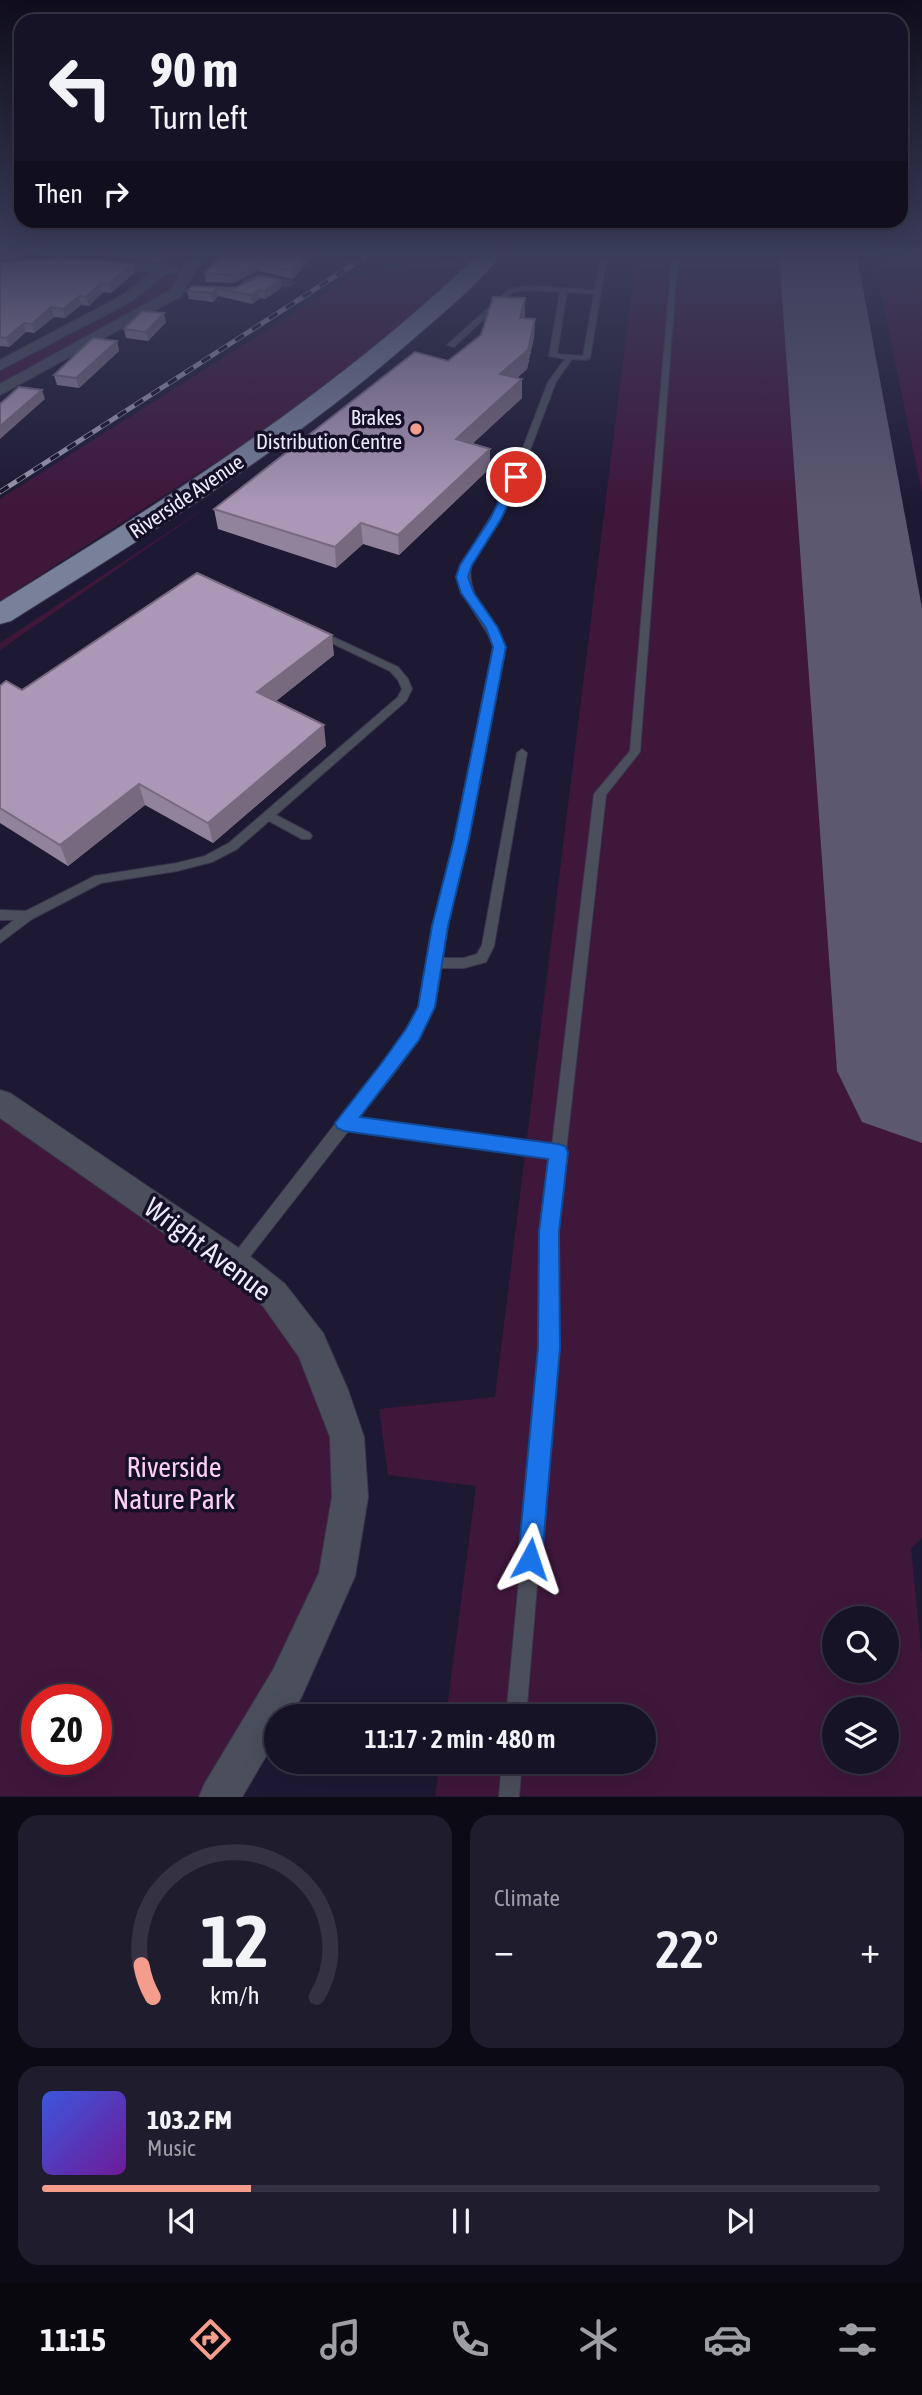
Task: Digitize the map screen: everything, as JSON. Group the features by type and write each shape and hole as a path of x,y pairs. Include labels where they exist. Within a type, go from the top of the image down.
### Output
{"main road":[{"name":"Riverside Avenue","path":"0,615 184,499 346,386 401,339"}],"street":[{"path":"0,366 51,339"},
{"path":"0,390 93,339"},
{"name":"Wright Avenue","path":"0,1102 235,1264 274,1295 311,1345 331,1390 347,1437 350,1497 337,1576 287,1684 219,1797"}],"lane":[{"path":"451,345 458,339"},
{"path":"557,339 554,356 586,358 589,339"},
{"path":"517,1704 549,1348 549,1232 600,794 635,752 668,339"},
{"path":"235,1264 413,1034 427,1007 440,926 461,839 500,647 492,628 467,593 462,577 471,556 510,492 552,382 570,357"},
{"path":"0,938 29,916 99,879 147,873 208,859 233,846 402,699 407,689 394,669 310,629"},
{"path":"436,963 464,963 481,958 488,946 522,753"},
{"path":"269,816 306,836"},
{"path":"0,915 29,916"},
{"path":"344,1123 558,1152"},
{"path":"509,1797 511,1774"}],"green space":[{"path":"52,339 85,339 0,386 0,369"},
{"path":"253,339 389,339 342,381 0,601 0,499"},
{"path":"626,339 829,339 837,408 820,417 818,429 820,443 842,458 869,662 843,676 849,729 871,732 879,741 922,1056 922,1538 911,1548 922,1658 922,1796 435,1796 438,1774 656,1774 656,1704 448,1704 476,1486 388,1475 379,1409 495,1397"},
{"path":"890,339 922,339 922,493"},
{"path":"217,500 0,650 0,643"},
{"name":"Riverside Nature Park","path":"0,1102 235,1264 331,1390 337,1576 268,1704 264,1704 264,1712 219,1796 0,1796"}],"building":[{"path":"92,339 117,341 76,378 54,375"},
{"name":"Brakes Distribution Centre","path":"476,339 531,339 528,350 500,374 522,379 456,439 490,449 398,535 361,523 335,547 214,509 415,352 448,361"},
{"path":"19,387 42,390 0,426 0,404"},
{"path":"197,573 332,635 257,692 324,725 208,823 139,784 60,845 0,808 0,686 6,681 22,690"}],"runway":[{"path":"829,339 922,1071"}],"railway":[{"path":"0,492 238,339"}],"place":[{"name":"Brakes Distribution Centre","path":"416,429"}],"route":[{"path":"516,477 496,519 481,539 462,577 467,593 492,628 500,647 461,839 440,926 427,1007 413,1034 388,1070 344,1123 558,1152 549,1232 549,1348 530,1559"}]}
